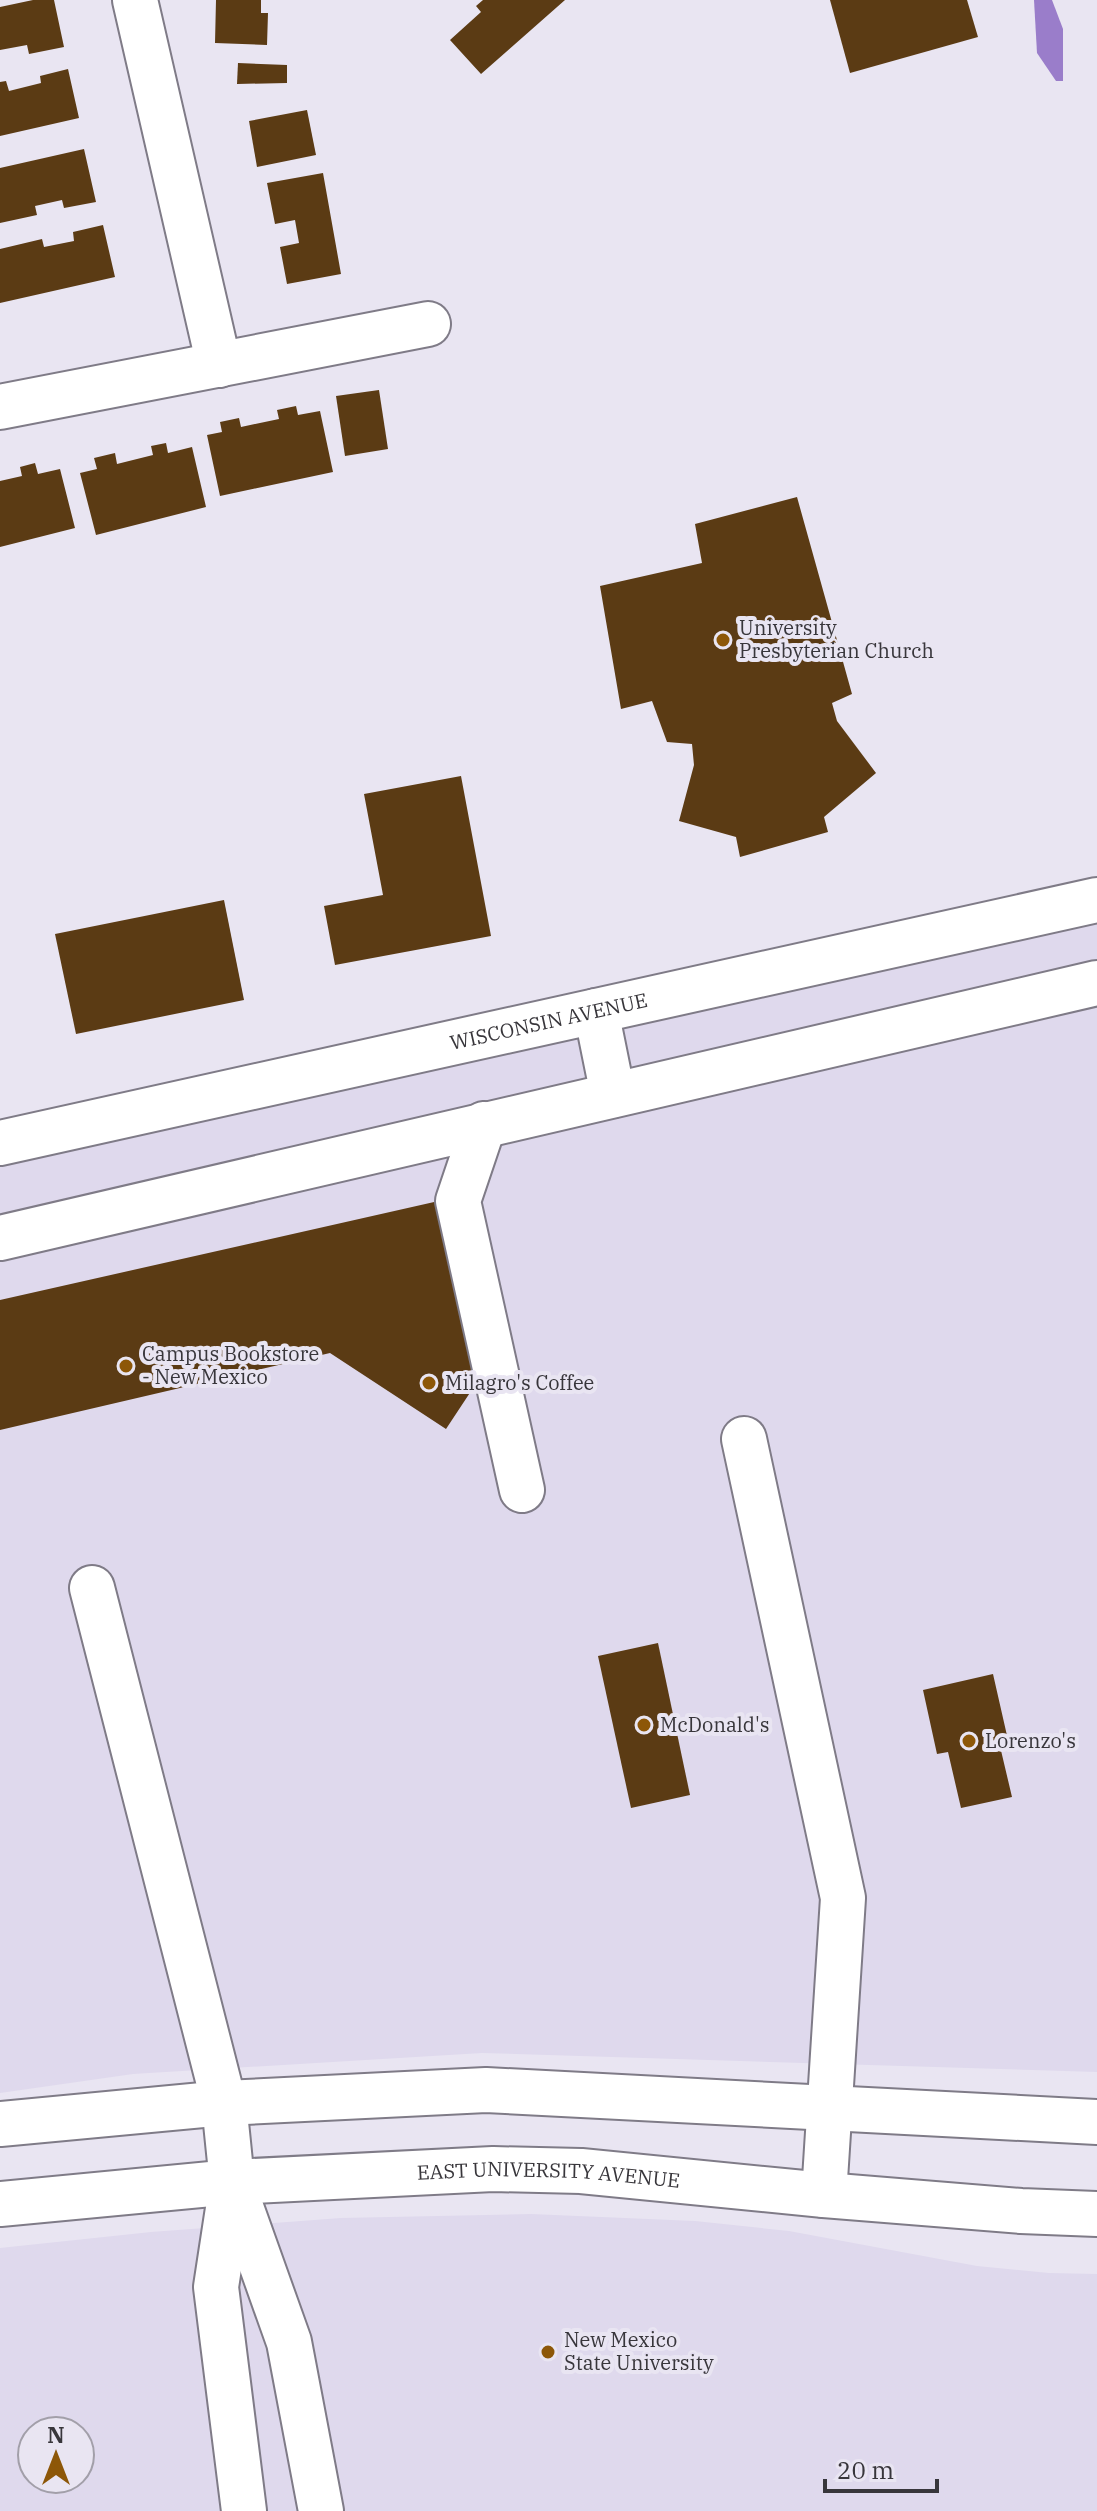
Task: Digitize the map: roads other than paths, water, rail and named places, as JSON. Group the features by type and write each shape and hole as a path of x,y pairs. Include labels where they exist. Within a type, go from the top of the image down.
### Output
{"main road":[{"path":"135,0 219,365"},
{"path":"0,407 428,324"},
{"name":"WISCONSIN AVENUE","path":"0,1143 1097,900"},
{"path":"0,1238 1097,983"},
{"path":"596,1011 613,1095"},
{"path":"484,1124 458,1201 522,1490"},
{"path":"744,1439 843,1898 824,2195"},
{"path":"92,1588 224,2103 232,2182 289,2342 321,2511"},
{"path":"0,2124 224,2103 486,2090 1097,2122"},
{"name":"EAST UNIVERSITY AVENUE","path":"0,2204 232,2182 493,2169 581,2171 824,2195 1097,2214"},
{"path":"232,2182 216,2287 244,2511"}],"place":[{"name":"University Presbyterian Church","path":"723,640"},
{"name":"Campus Bookstore - New Mexico","path":"126,1366"},
{"name":"Milagro's Coffee","path":"429,1383"},
{"name":"McDonald's","path":"644,1725"},
{"name":"Lorenzo's","path":"969,1741"},
{"name":"New Mexico State University","path":"548,2352"}]}
